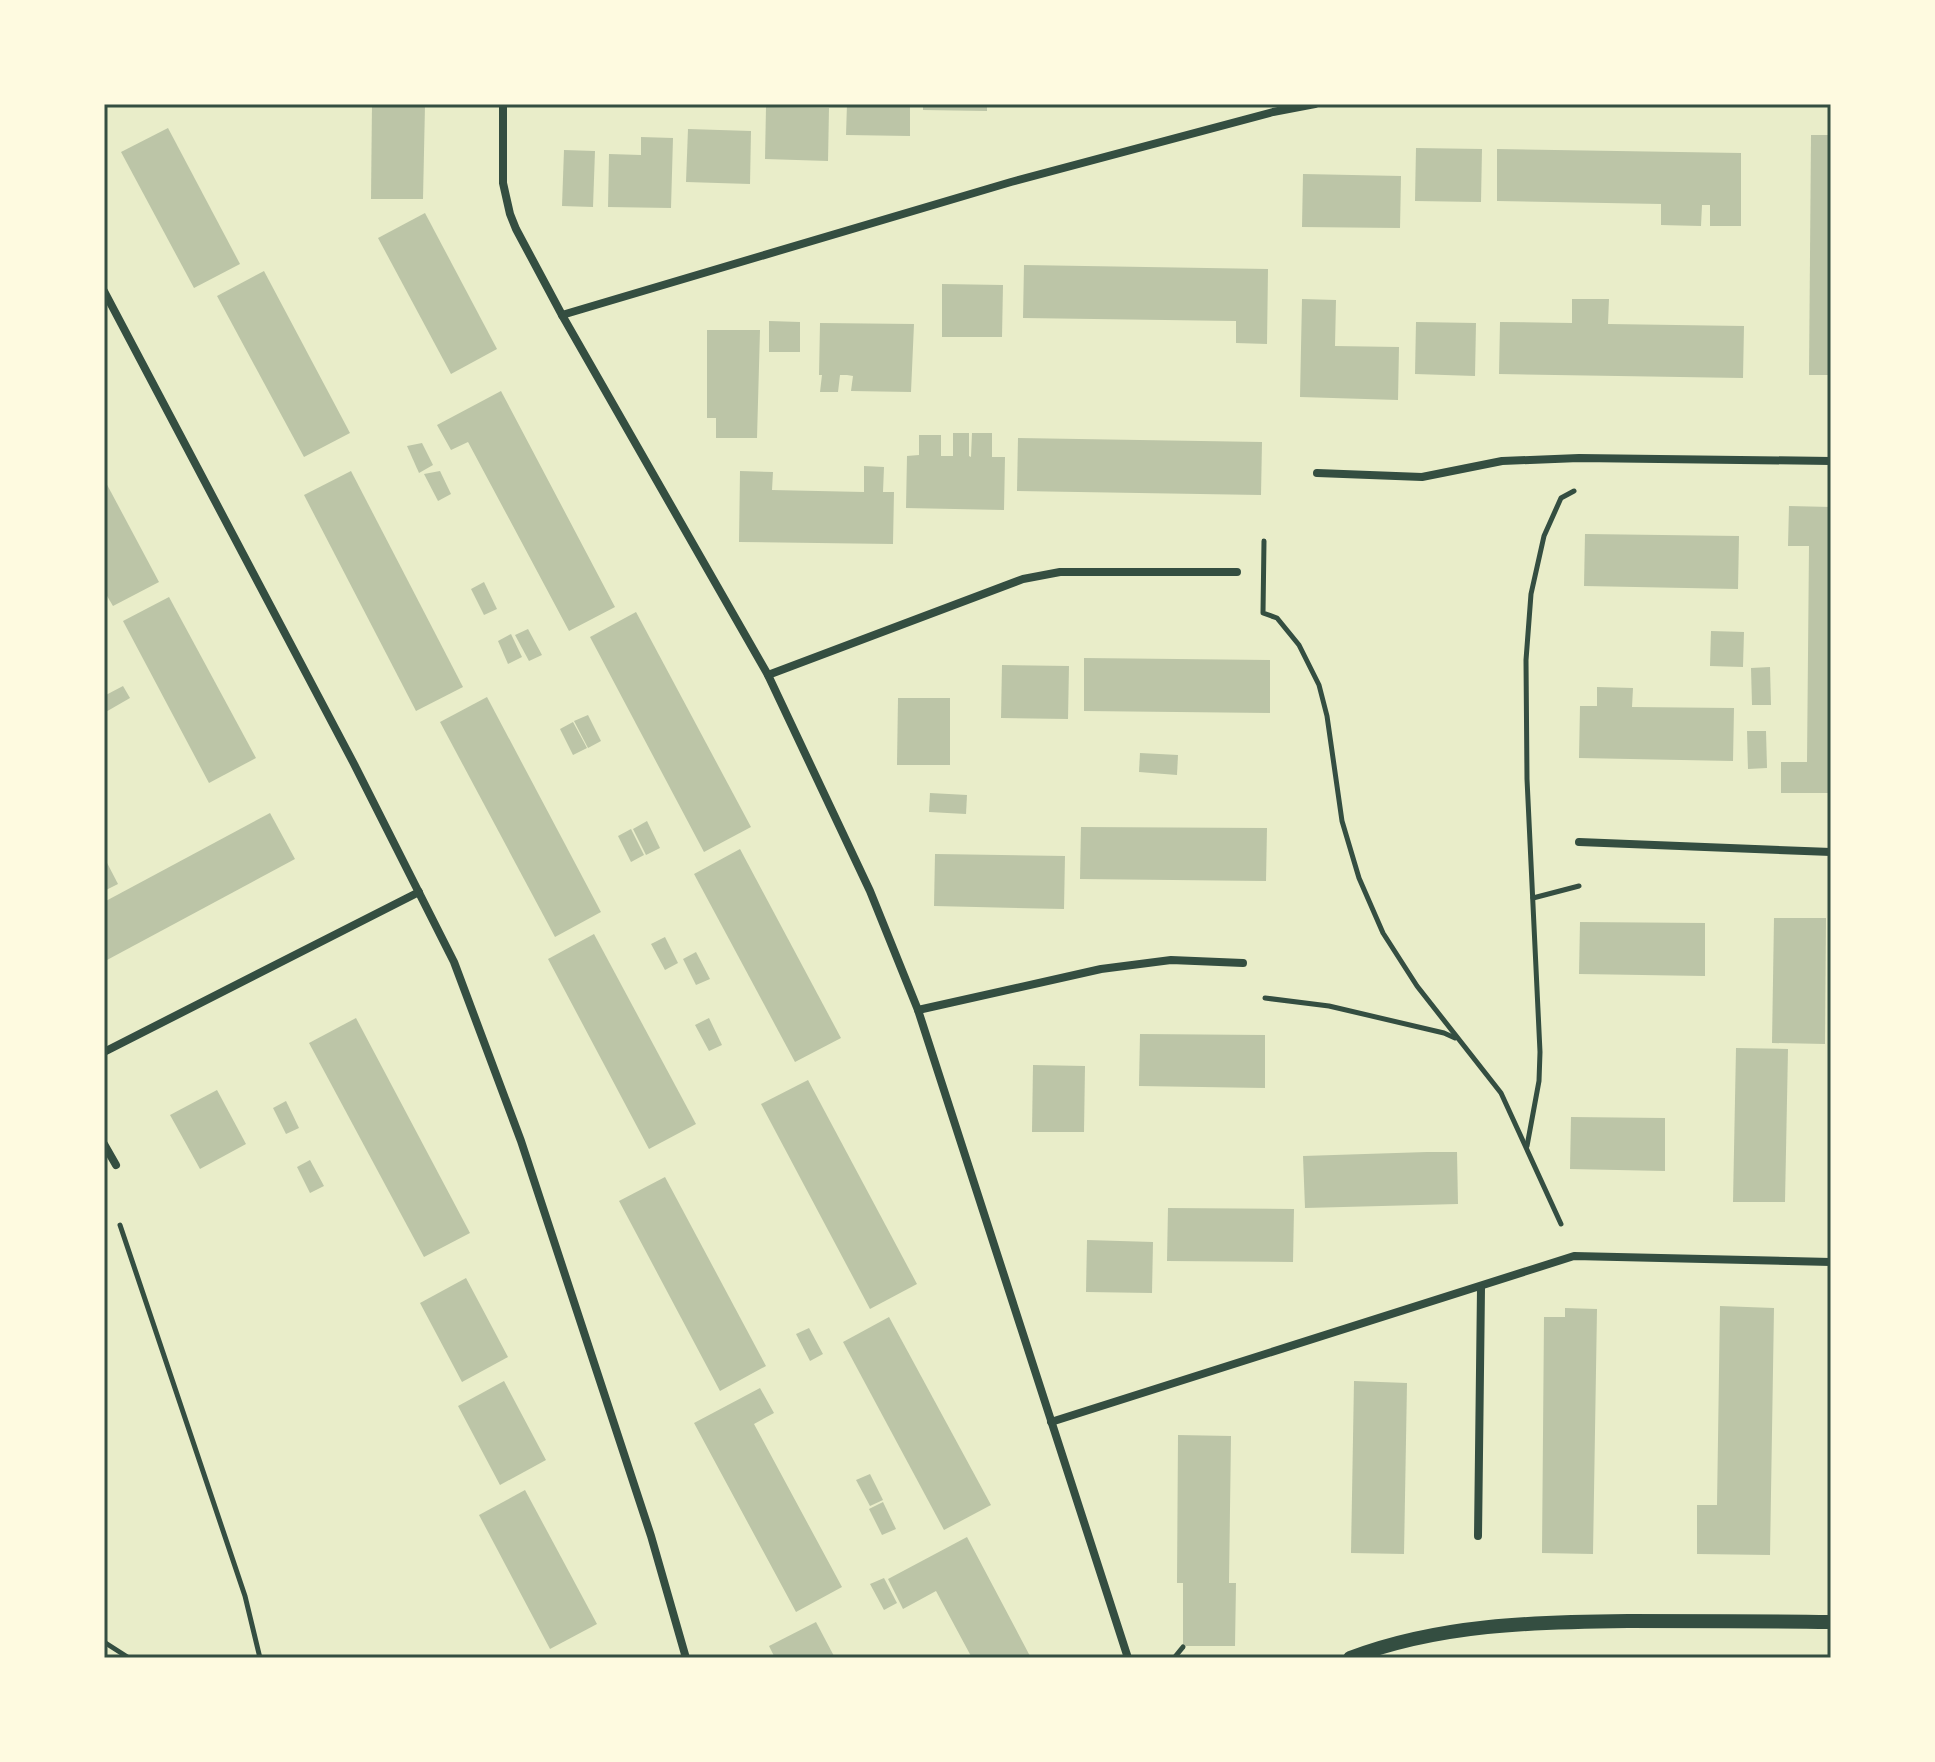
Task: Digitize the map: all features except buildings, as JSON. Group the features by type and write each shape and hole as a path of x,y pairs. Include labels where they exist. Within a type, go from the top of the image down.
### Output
{"street":[{"path":"503,104 503,183 510,214 562,315 768,675 870,891 918,1010 1128,1658"},
{"path":"562,315 1011,182 1273,112 1315,104"},
{"path":"104,291 454,962 521,1141 651,1536 686,1658"},
{"path":"1317,473 1422,477 1502,461 1579,458 1831,461"},
{"path":"768,675 1040,575 1060,572 1237,572"},
{"path":"1579,842 1831,852"},
{"path":"104,1052 419,892"},
{"path":"918,1010 1101,969 1171,960 1243,963"},
{"path":"104,1144 116,1165"},
{"path":"1051,1422 1574,1256 1831,1262"},
{"path":"1478,1536 1481,1288"},
{"path":"1350,1658 1378,1647 1423,1636 1515,1623 1831,1622"}],"path":[{"path":"1527,1146 1539,1081 1540,1052 1524,698 1531,594 1544,536 1561,498 1574,491"},
{"path":"1264,541 1263,613 1277,618 1299,645 1319,685 1327,716 1342,821 1359,878 1383,933 1417,986 1501,1093 1561,1224"},
{"path":"1533,898 1579,886"},
{"path":"1265,998 1329,1006 1444,1033 1457,1039"},
{"path":"120,1225 245,1596 260,1658"},
{"path":"104,1642 129,1658"},
{"path":"1174,1658 1183,1647"}]}
